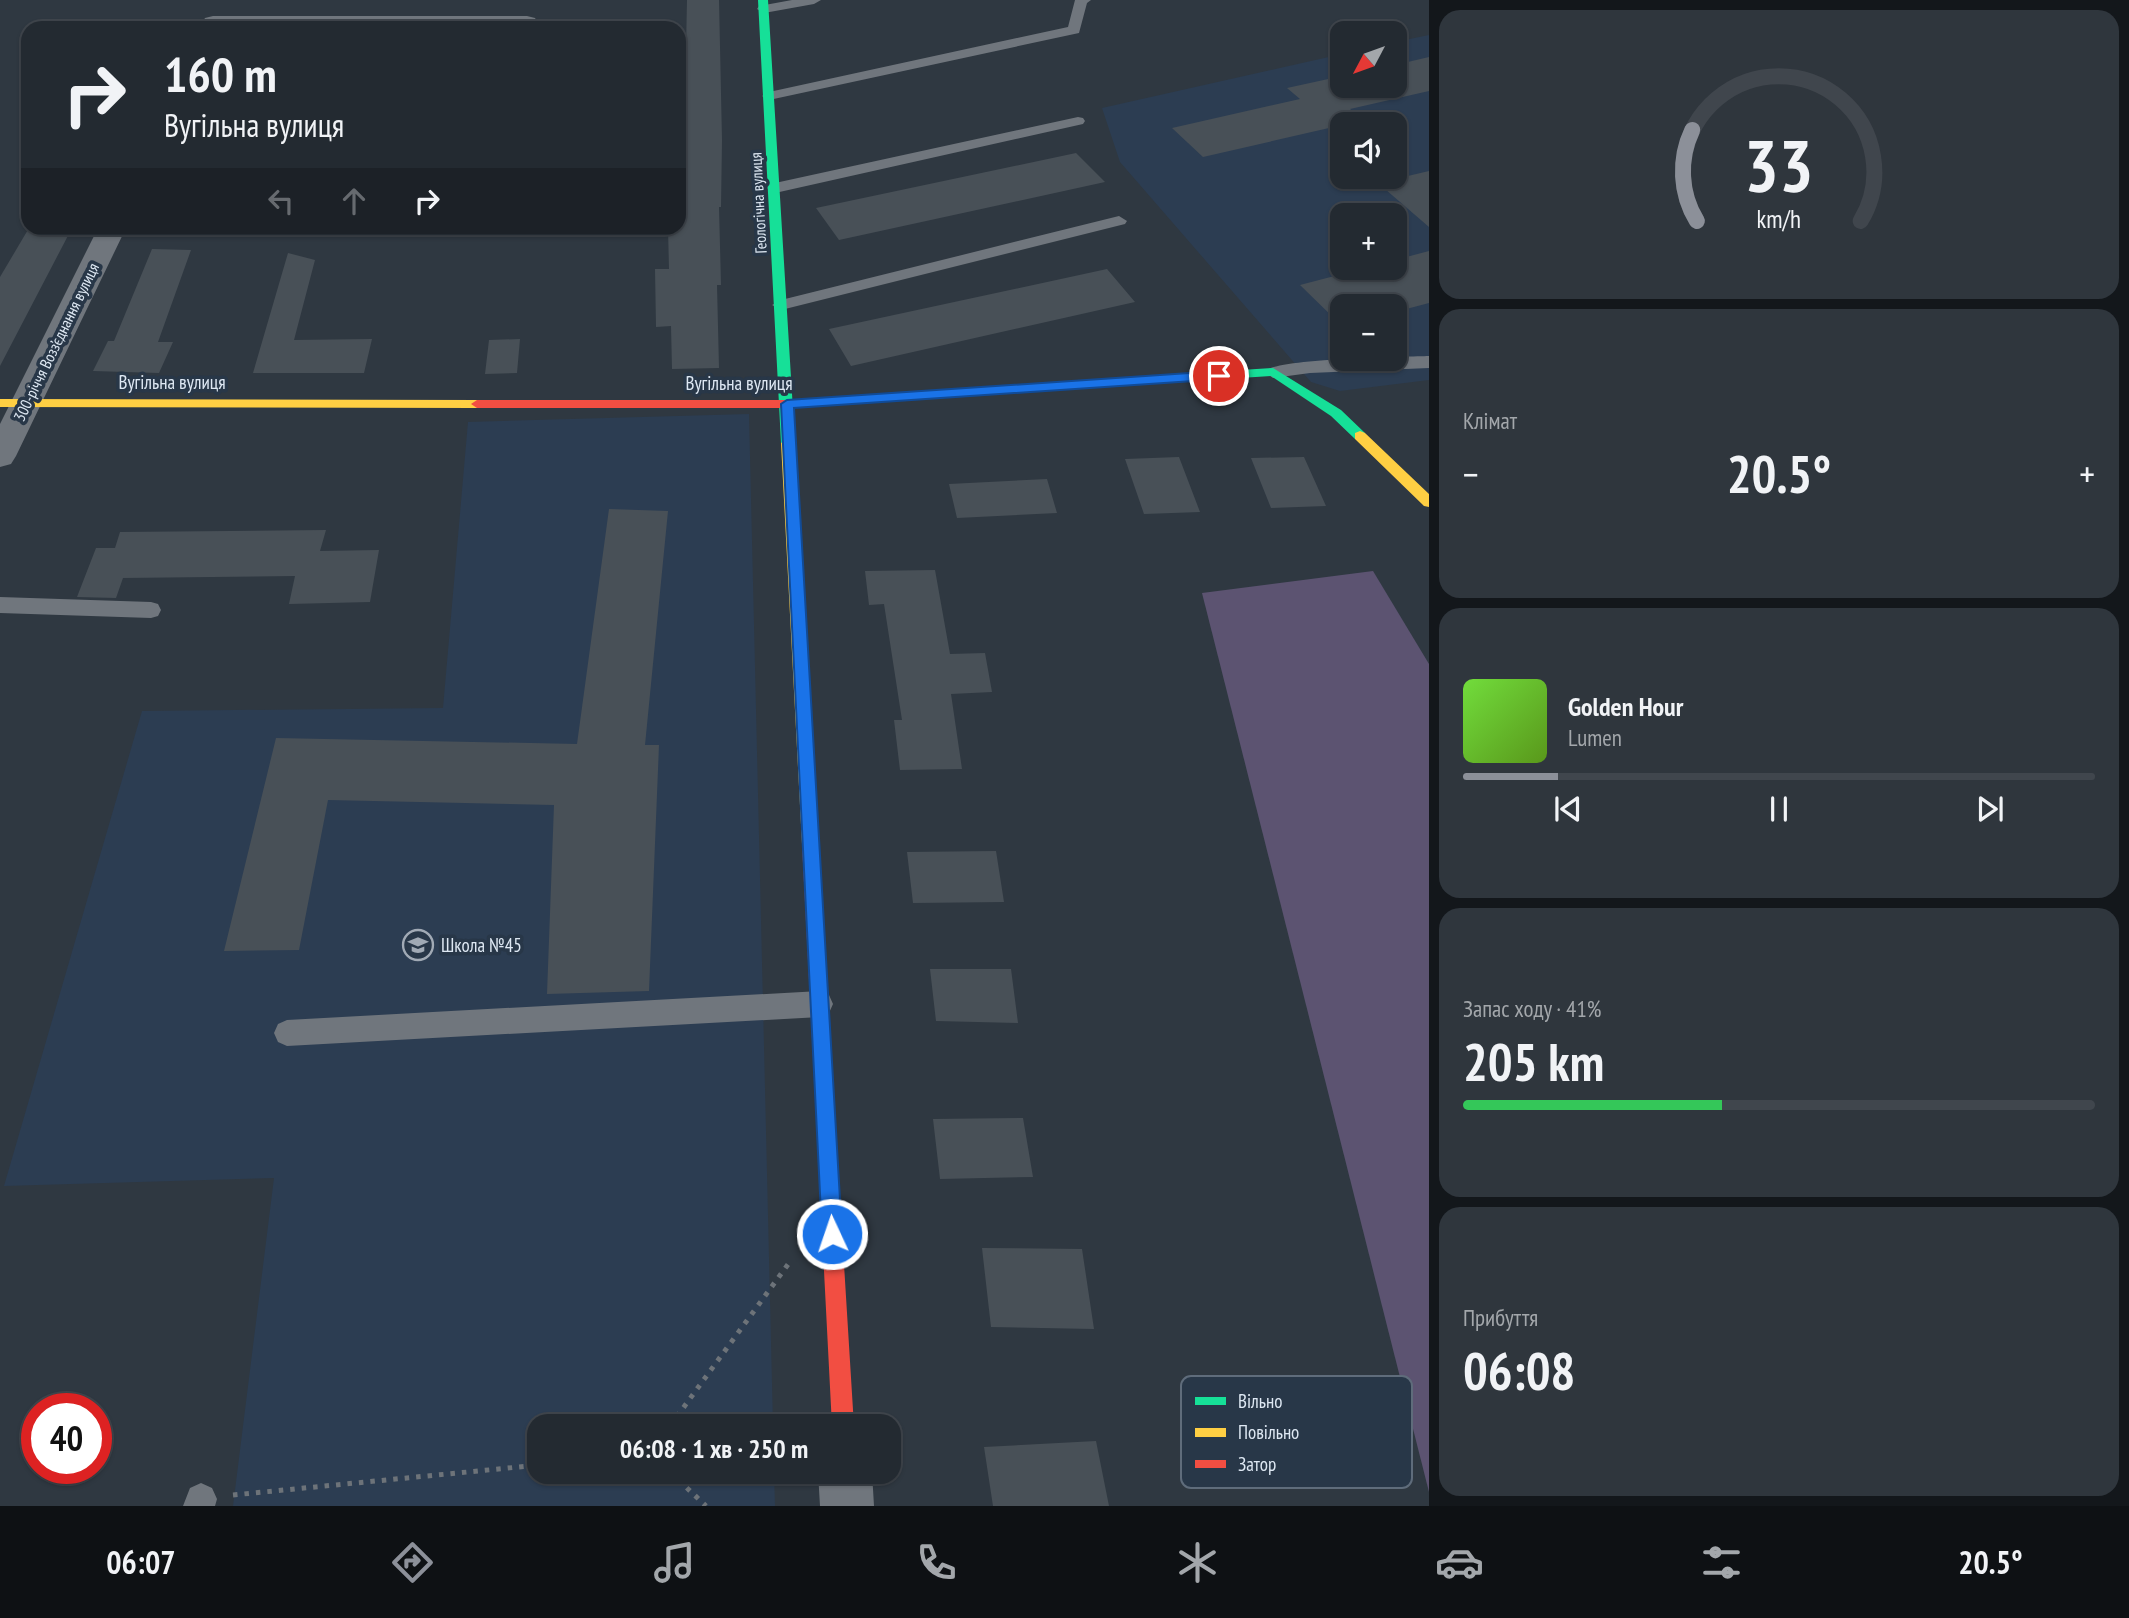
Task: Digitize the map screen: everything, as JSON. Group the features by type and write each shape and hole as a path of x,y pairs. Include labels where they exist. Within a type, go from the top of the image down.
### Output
{"street":[{"path":"214,21 224,0"},
{"name":"Геологічна вулиця","path":"764,5 842,1414"},
{"name":"300-річчя Возз’єднання вулиця","path":"0,456 13,403 108,235"},
{"path":"1273,372 1336,413 1429,502"},
{"name":"Вугільна вулиця","path":"13,403 787,404 1273,372"},
{"path":"846,1484 847,1506"}],"lane":[{"path":"764,5 814,0"},
{"path":"769,96 1074,30 1081,1 1084,0"},
{"path":"775,188 1078,121"},
{"path":"781,305 1119,221"},
{"path":"1273,372 1310,367 1429,362"},
{"path":"0,605 151,610"},
{"path":"287,1033 820,1004"}],"path":[{"path":"679,1414 790,1262"},
{"path":"200,1502 527,1466"},
{"path":"683,1484 706,1506"}],"shaded area":[{"path":"1429,35 1429,380 1340,391 1311,382 1120,162 1102,108 1330,57 1330,98 1407,98 1407,40"},
{"name":"Школа №45","path":"749,414 773,1414 527,1414 527,1484 774,1484 775,1506 233,1506 274,1178 4,1186 142,711 443,708 468,422"},
{"path":"1373,571 1429,664 1429,1492 1412,1425 1412,1376 1400,1376 1202,593"}],"building":[{"path":"687,0 719,0 722,140 719,207 721,285 717,285 719,368 672,369 671,326 656,327 655,269 669,269 668,235 686,235"},
{"path":"1429,57 1429,91 1407,96 1407,62"},
{"path":"1330,79 1330,98 1398,98 1350,109 1354,112 1330,112 1330,128 1203,157 1172,128 1300,99 1287,88"},
{"path":"1076,153 1105,182 839,240 816,208"},
{"path":"1429,171 1429,227 1407,208 1407,203 1401,203 1385,189 1407,189 1407,176"},
{"path":"25,235 68,235 0,366 0,277"},
{"path":"152,249 191,250 158,342 173,342 159,373 93,371 108,341 114,341"},
{"path":"1429,251 1429,303 1407,309 1407,294 1330,294 1330,314 1300,285 1330,277 1330,280 1407,280 1407,257"},
{"path":"288,253 315,260 294,340 372,339 364,373 253,373"},
{"path":"1107,269 1135,302 851,366 829,329"},
{"path":"520,339 517,373 485,374 489,340"},
{"path":"1179,457 1200,512 1144,514 1125,459"},
{"path":"1304,457 1326,506 1271,508 1251,458"},
{"path":"1047,479 1057,513 957,518 949,484"},
{"path":"609,509 668,511 645,745 659,745 649,991 547,994 554,805 328,800 299,950 224,951 276,738 577,744"},
{"path":"326,530 320,551 379,550 370,602 289,604 295,576 123,578 116,598 77,597 96,548 115,548 120,532"},
{"path":"935,570 950,654 985,653 992,692 951,694 962,769 900,770 894,720 902,720 884,604 869,605 865,571"},
{"path":"996,851 1004,902 913,903 907,852"},
{"path":"930,969 1011,969 1018,1023 936,1021"},
{"path":"1023,1118 1033,1177 940,1179 933,1119"},
{"path":"982,1248 1082,1249 1094,1329 991,1327"},
{"path":"1096,1441 1109,1506 993,1506 984,1447"}],"traffic: fast":[{"path":"763,0 788,443"},
{"path":"1070,385 1273,372 1336,413 1360,436"}],"traffic: slow":[{"path":"0,403 477,404"},
{"path":"1360,436 1429,502"},
{"path":"788,443 810,844"}],"traffic: jam":[{"path":"477,404 787,404 1070,385"},
{"path":"810,844 842,1414"}],"place":[{"name":"Школа №45","path":"418,945"}],"route":[{"path":"832,1234 787,404 1219,376"}]}
